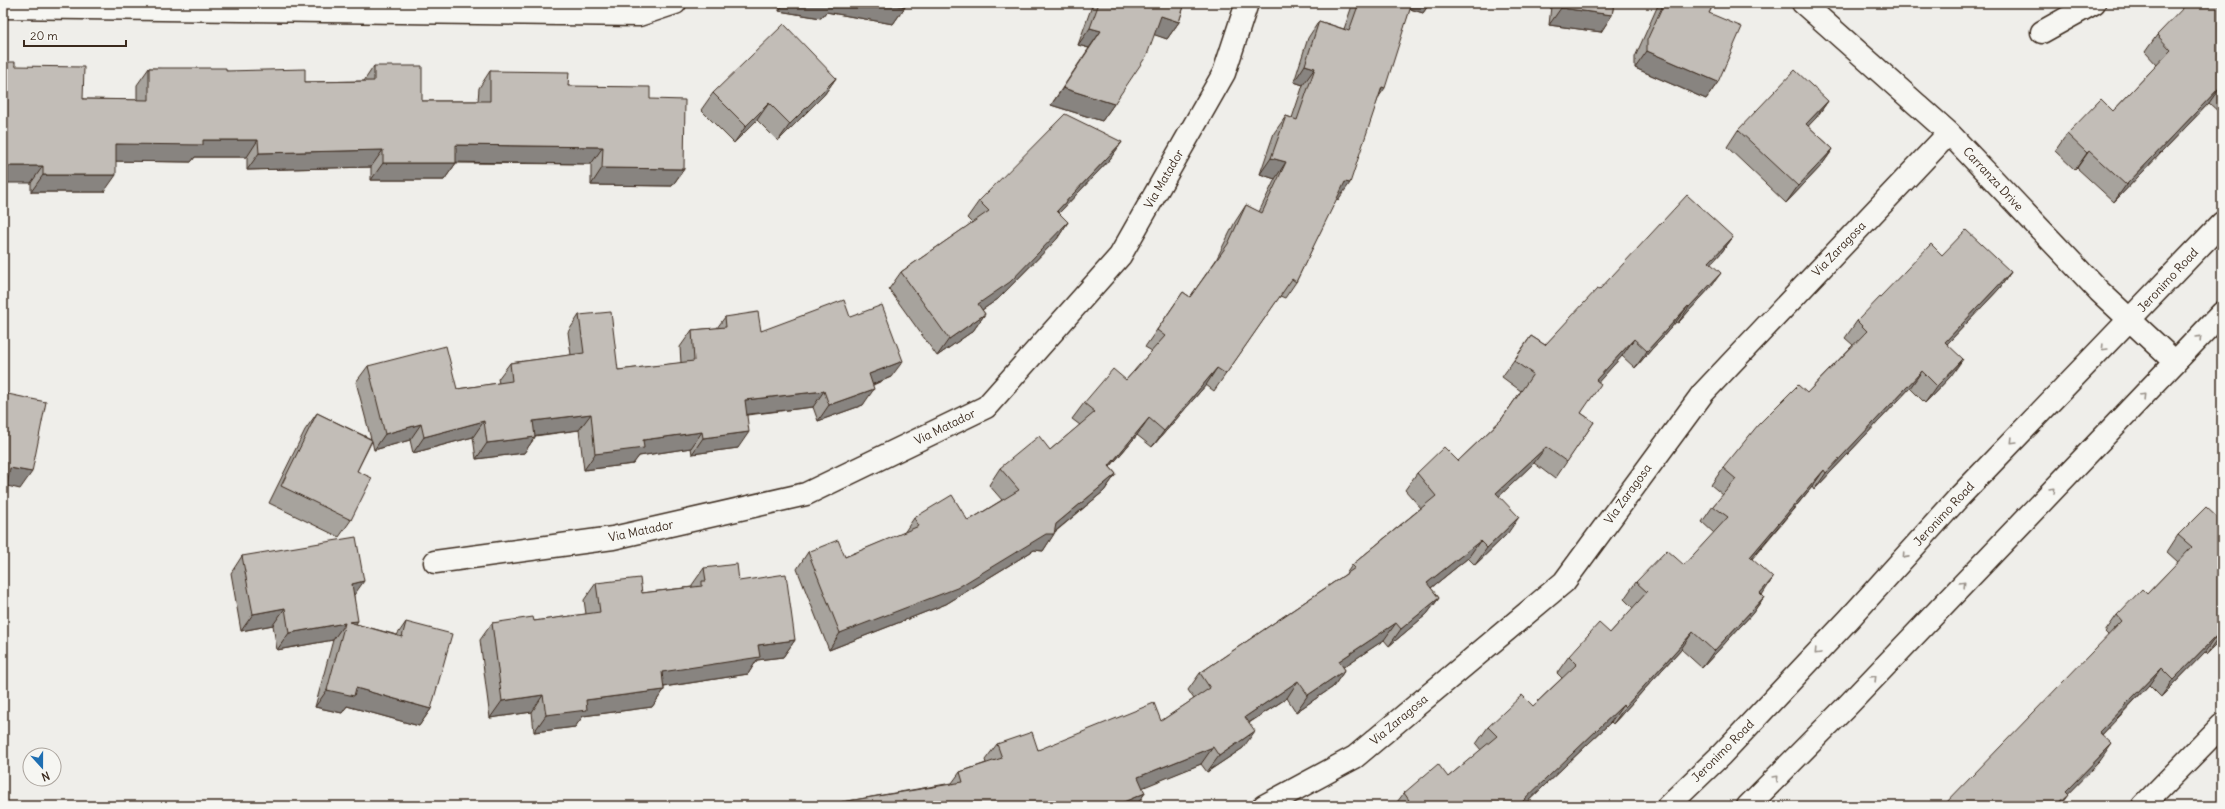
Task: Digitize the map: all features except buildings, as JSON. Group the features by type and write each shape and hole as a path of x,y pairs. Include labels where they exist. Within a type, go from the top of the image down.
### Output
{"street":[{"path":"3,6 639,15 675,3"},
{"name":"Via Matador","path":"435,562 613,538 806,494 986,407 1120,256 1224,73 1247,3"},
{"name":"Carranza Drive","path":"1803,3 1949,133 2099,291 2175,362"},
{"path":"2042,32 2094,3"},
{"name":"Via Zaragosa","path":"1264,806 1355,757 1564,582 1703,393 1949,133"},
{"name":"Jeronimo Road","path":"1668,806 1721,755 1849,619 1960,496 2131,320 2222,223"},
{"path":"1748,806 1858,695 2222,313"},
{"path":"2143,806 2222,725"}]}
